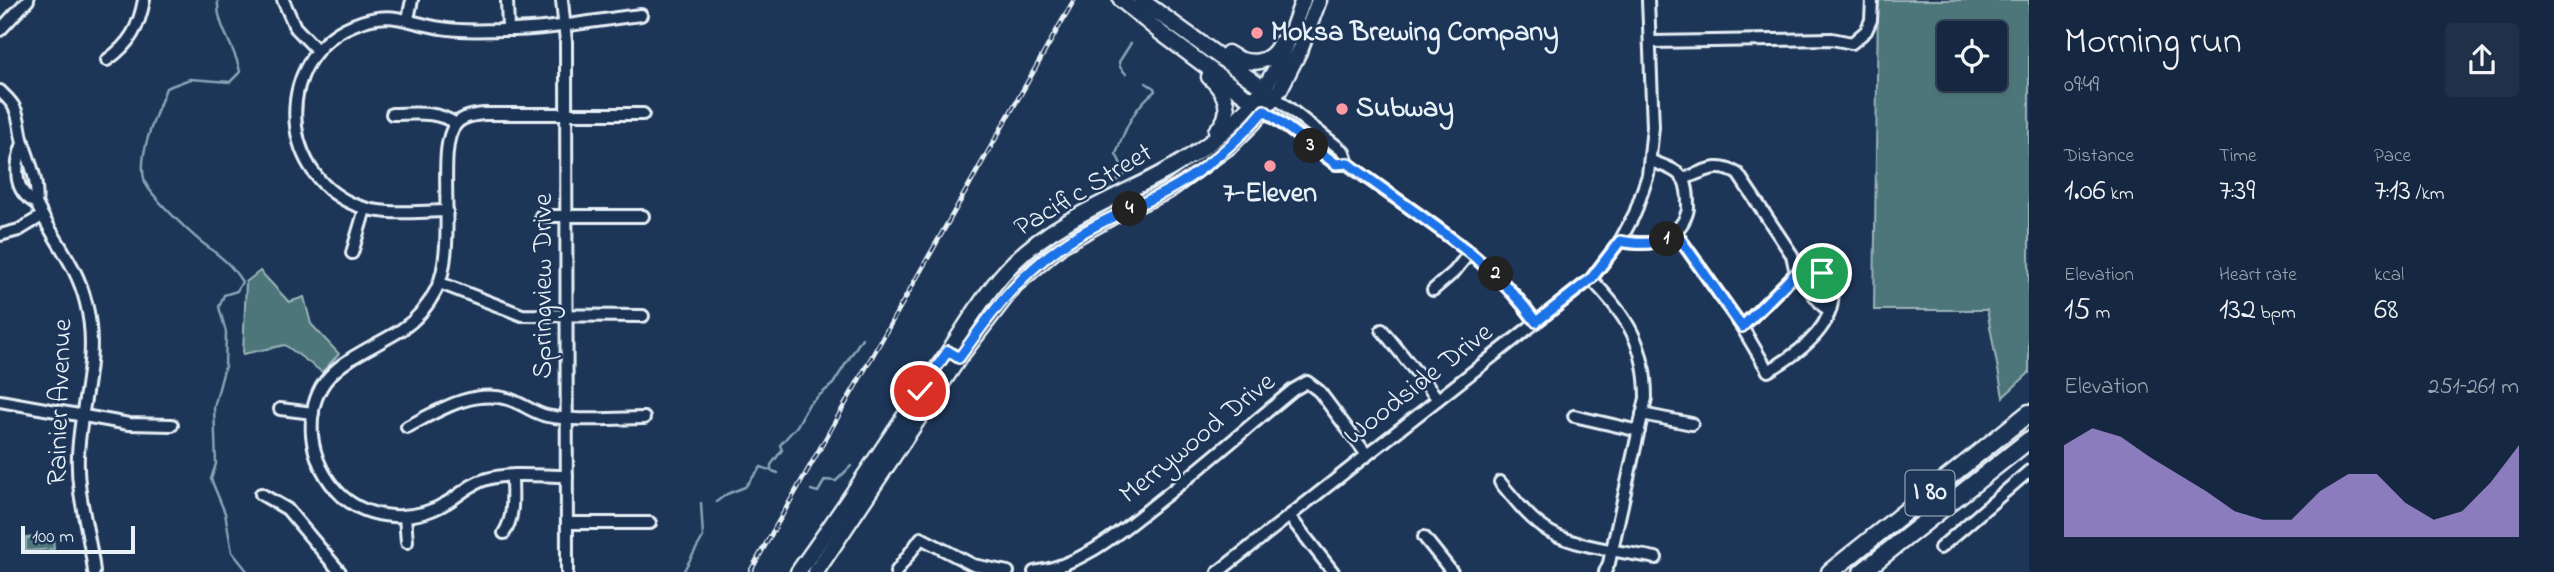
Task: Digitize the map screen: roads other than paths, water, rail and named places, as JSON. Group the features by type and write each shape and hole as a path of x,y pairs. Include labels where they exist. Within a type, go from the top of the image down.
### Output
{"highway":[{"name":"I 80","path":"1830,572 2029,414"},
{"name":"I 80","path":"1863,572 2029,440"}],"main road":[{"path":"1121,0 1259,106"},
{"path":"1141,0 1269,92"},
{"name":"Pacific Street","path":"801,571 954,355 1015,285 1062,245 1117,214 1168,191 1231,145 1269,92 1293,68 1319,0"},
{"path":"1202,42 1217,46 1241,60 1264,61 1275,54 1293,11 1303,1"},
{"name":"Pacific Street","path":"1269,92 1303,1"},
{"path":"1191,55 1200,70 1213,80 1226,99 1226,118 1206,145"},
{"name":"Pacific Street","path":"817,572 954,355 994,285 1004,274 1024,253 1046,236 1100,203 1152,178 1206,145 1259,106"},
{"path":"1062,245 1064,234 1095,217 1100,203"},
{"path":"1004,274 1015,285"}],"street":[{"path":"0,30 28,0"},
{"path":"107,60 130,41 137,27 144,0"},
{"path":"283,0 295,27 317,50"},
{"path":"408,19 412,0"},
{"path":"507,0 508,30"},
{"name":"Springview Drive","path":"562,0 565,24 566,114 567,572"},
{"path":"1651,42 1832,39 1852,43 1866,31 1871,20 1872,0"},
{"name":"Woodside Drive","path":"1218,572 1591,279 1620,241 1635,212 1651,161 1653,127 1649,1"},
{"path":"447,211 390,212 365,209 326,188 307,165 298,142 295,99 303,73 317,50 340,31 366,21 395,17 440,28 508,30 641,15"},
{"name":"Rainier Avenue","path":"0,91 14,107 23,143 30,157 37,194 36,203 75,269 87,304 92,351 77,458 78,484 90,538 94,572"},
{"path":"1269,92 1344,152 1348,163 1470,252 1501,278 1536,322"},
{"path":"1259,106 1336,164 1348,163"},
{"path":"391,114 433,114 456,124"},
{"path":"566,476 487,478 437,508 405,517 389,516 361,508 340,494 324,473 312,438 313,413 322,387 338,367 359,351 413,321 423,311 440,283 447,257 447,143 456,124 474,115 643,114"},
{"name":"Rainier Avenue","path":"23,143 18,157 17,178 28,199 36,203"},
{"path":"1620,241 1651,244 1667,240 1676,233 1688,213 1688,196 1683,179 1671,169 1651,161"},
{"path":"1683,179 1700,170 1728,168 1738,174 1792,255 1796,273 1830,311"},
{"path":"352,253 365,209"},
{"path":"0,235 19,230 42,216"},
{"path":"541,216 643,216"},
{"path":"1676,233 1742,327 1768,371 1816,336 1830,311 1830,279 1822,273 1796,273 1742,327"},
{"path":"1433,290 1454,272 1470,252"},
{"path":"1591,279 1627,321 1641,351 1646,382 1639,431 1605,572"},
{"path":"440,283 514,313 539,317 643,316"},
{"path":"1382,330 1437,399"},
{"name":"Merrywood Drive","path":"1034,572 1071,562 1112,538 1293,390 1307,382 1319,391 1367,455"},
{"path":"407,427 462,399 484,397 506,398 539,414 566,418 644,418"},
{"path":"0,401 129,424 172,425"},
{"path":"280,409 313,413"},
{"path":"1642,414 1692,424"},
{"path":"1574,416 1639,431"},
{"path":"1940,548 2029,471"},
{"path":"504,533 512,512 513,476"},
{"path":"1500,482 1535,522 1552,533 1656,558"},
{"path":"261,494 287,509 338,571"},
{"path":"1289,516 1333,572"},
{"path":"405,517 407,542"},
{"path":"567,523 650,523"},
{"path":"1424,537 1452,572"},
{"path":"896,572 922,538 973,565 1008,572"}],"waterway":[{"path":"218,0 220,19 240,72 230,82 190,79 166,88 145,147 143,172 148,188 161,204 194,236 228,263 242,282 237,291 224,295 219,307 226,332 225,366 214,407 216,464 211,479 225,513 232,552 248,572"},
{"path":"1126,74 1119,62 1131,43"},
{"path":"1112,184 1126,174 1116,154 1127,127 1141,104 1155,91 1146,83"},
{"path":"771,470 771,465 782,450 780,445 797,426 809,404 833,384 862,338"},
{"path":"811,490 818,492 825,480 836,481 851,466"},
{"path":"716,502 745,487 761,467 778,473"},
{"path":"683,572 703,537 701,503"}],"railway":[{"path":"750,572 1074,0"}],"place":[{"name":"Moksa Brewing Company","path":"1257,33"},
{"name":"Subway","path":"1342,109"},
{"name":"7-Eleven","path":"1270,166"}]}
